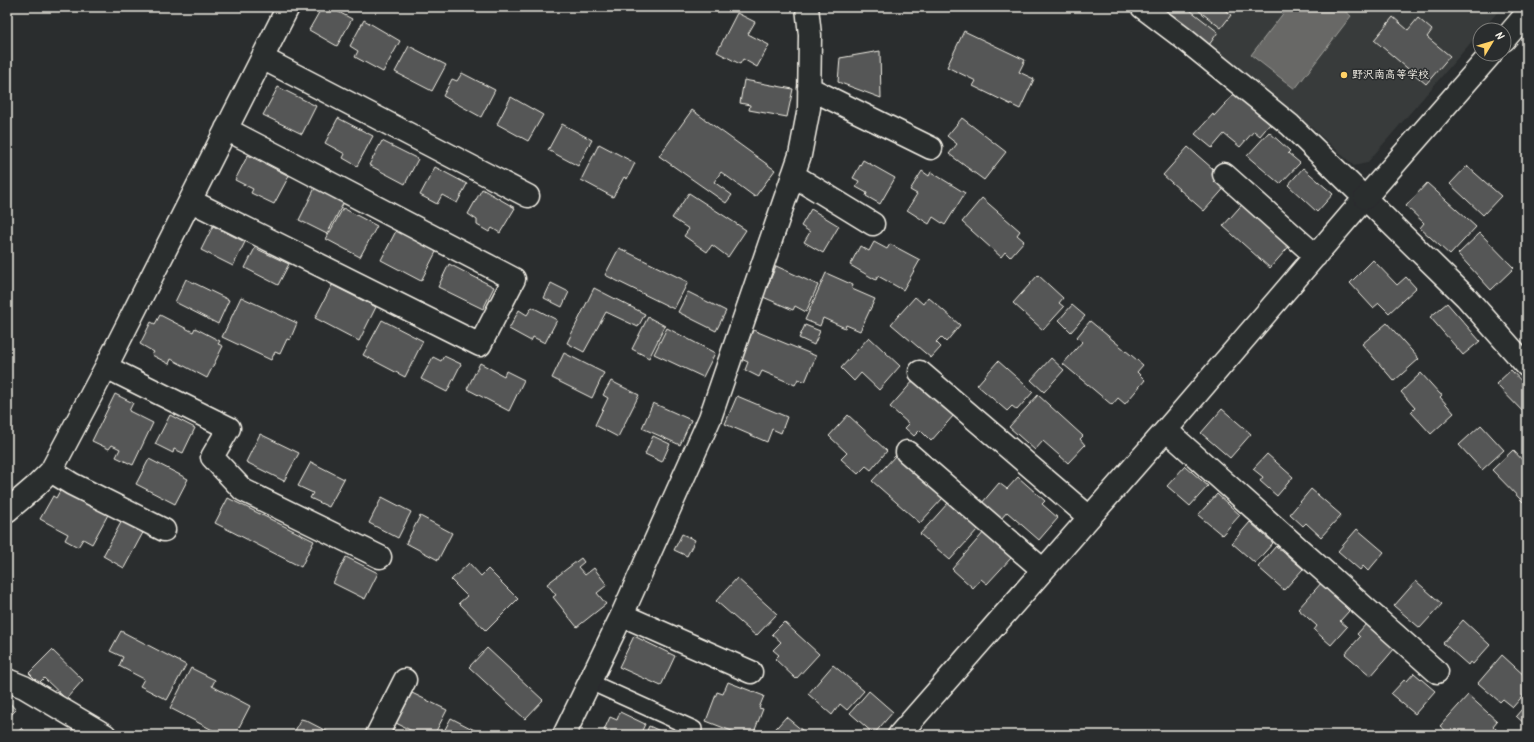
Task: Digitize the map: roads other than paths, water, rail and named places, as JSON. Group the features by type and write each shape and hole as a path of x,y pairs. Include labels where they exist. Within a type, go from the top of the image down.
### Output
{"street":[{"path":"7,511 51,471 191,201 288,7"},
{"path":"564,735 622,615 710,418 800,155 809,108 810,35 807,7"},
{"path":"1142,7 1183,38 1290,125 1466,297 1527,366"},
{"path":"1512,31 1527,13"},
{"path":"262,58 528,196"},
{"path":"899,735 1166,430 1484,62"},
{"path":"809,88 931,148"},
{"path":"191,201 480,345 514,279 226,129"},
{"path":"1224,174 1316,256"},
{"path":"793,175 873,224"},
{"path":"106,367 229,428 212,457 243,490 380,557"},
{"path":"920,372 1089,517"},
{"path":"1166,430 1436,672"},
{"path":"907,452 1043,570"},
{"path":"51,471 72,484 164,530"},
{"path":"622,615 751,672"},
{"path":"7,680 24,687 104,735"},
{"path":"377,735 405,680"}],"lane":[{"path":"590,682 694,730"}],"place":[{"name":"野沢南高等学校","path":"1344,75"}]}
